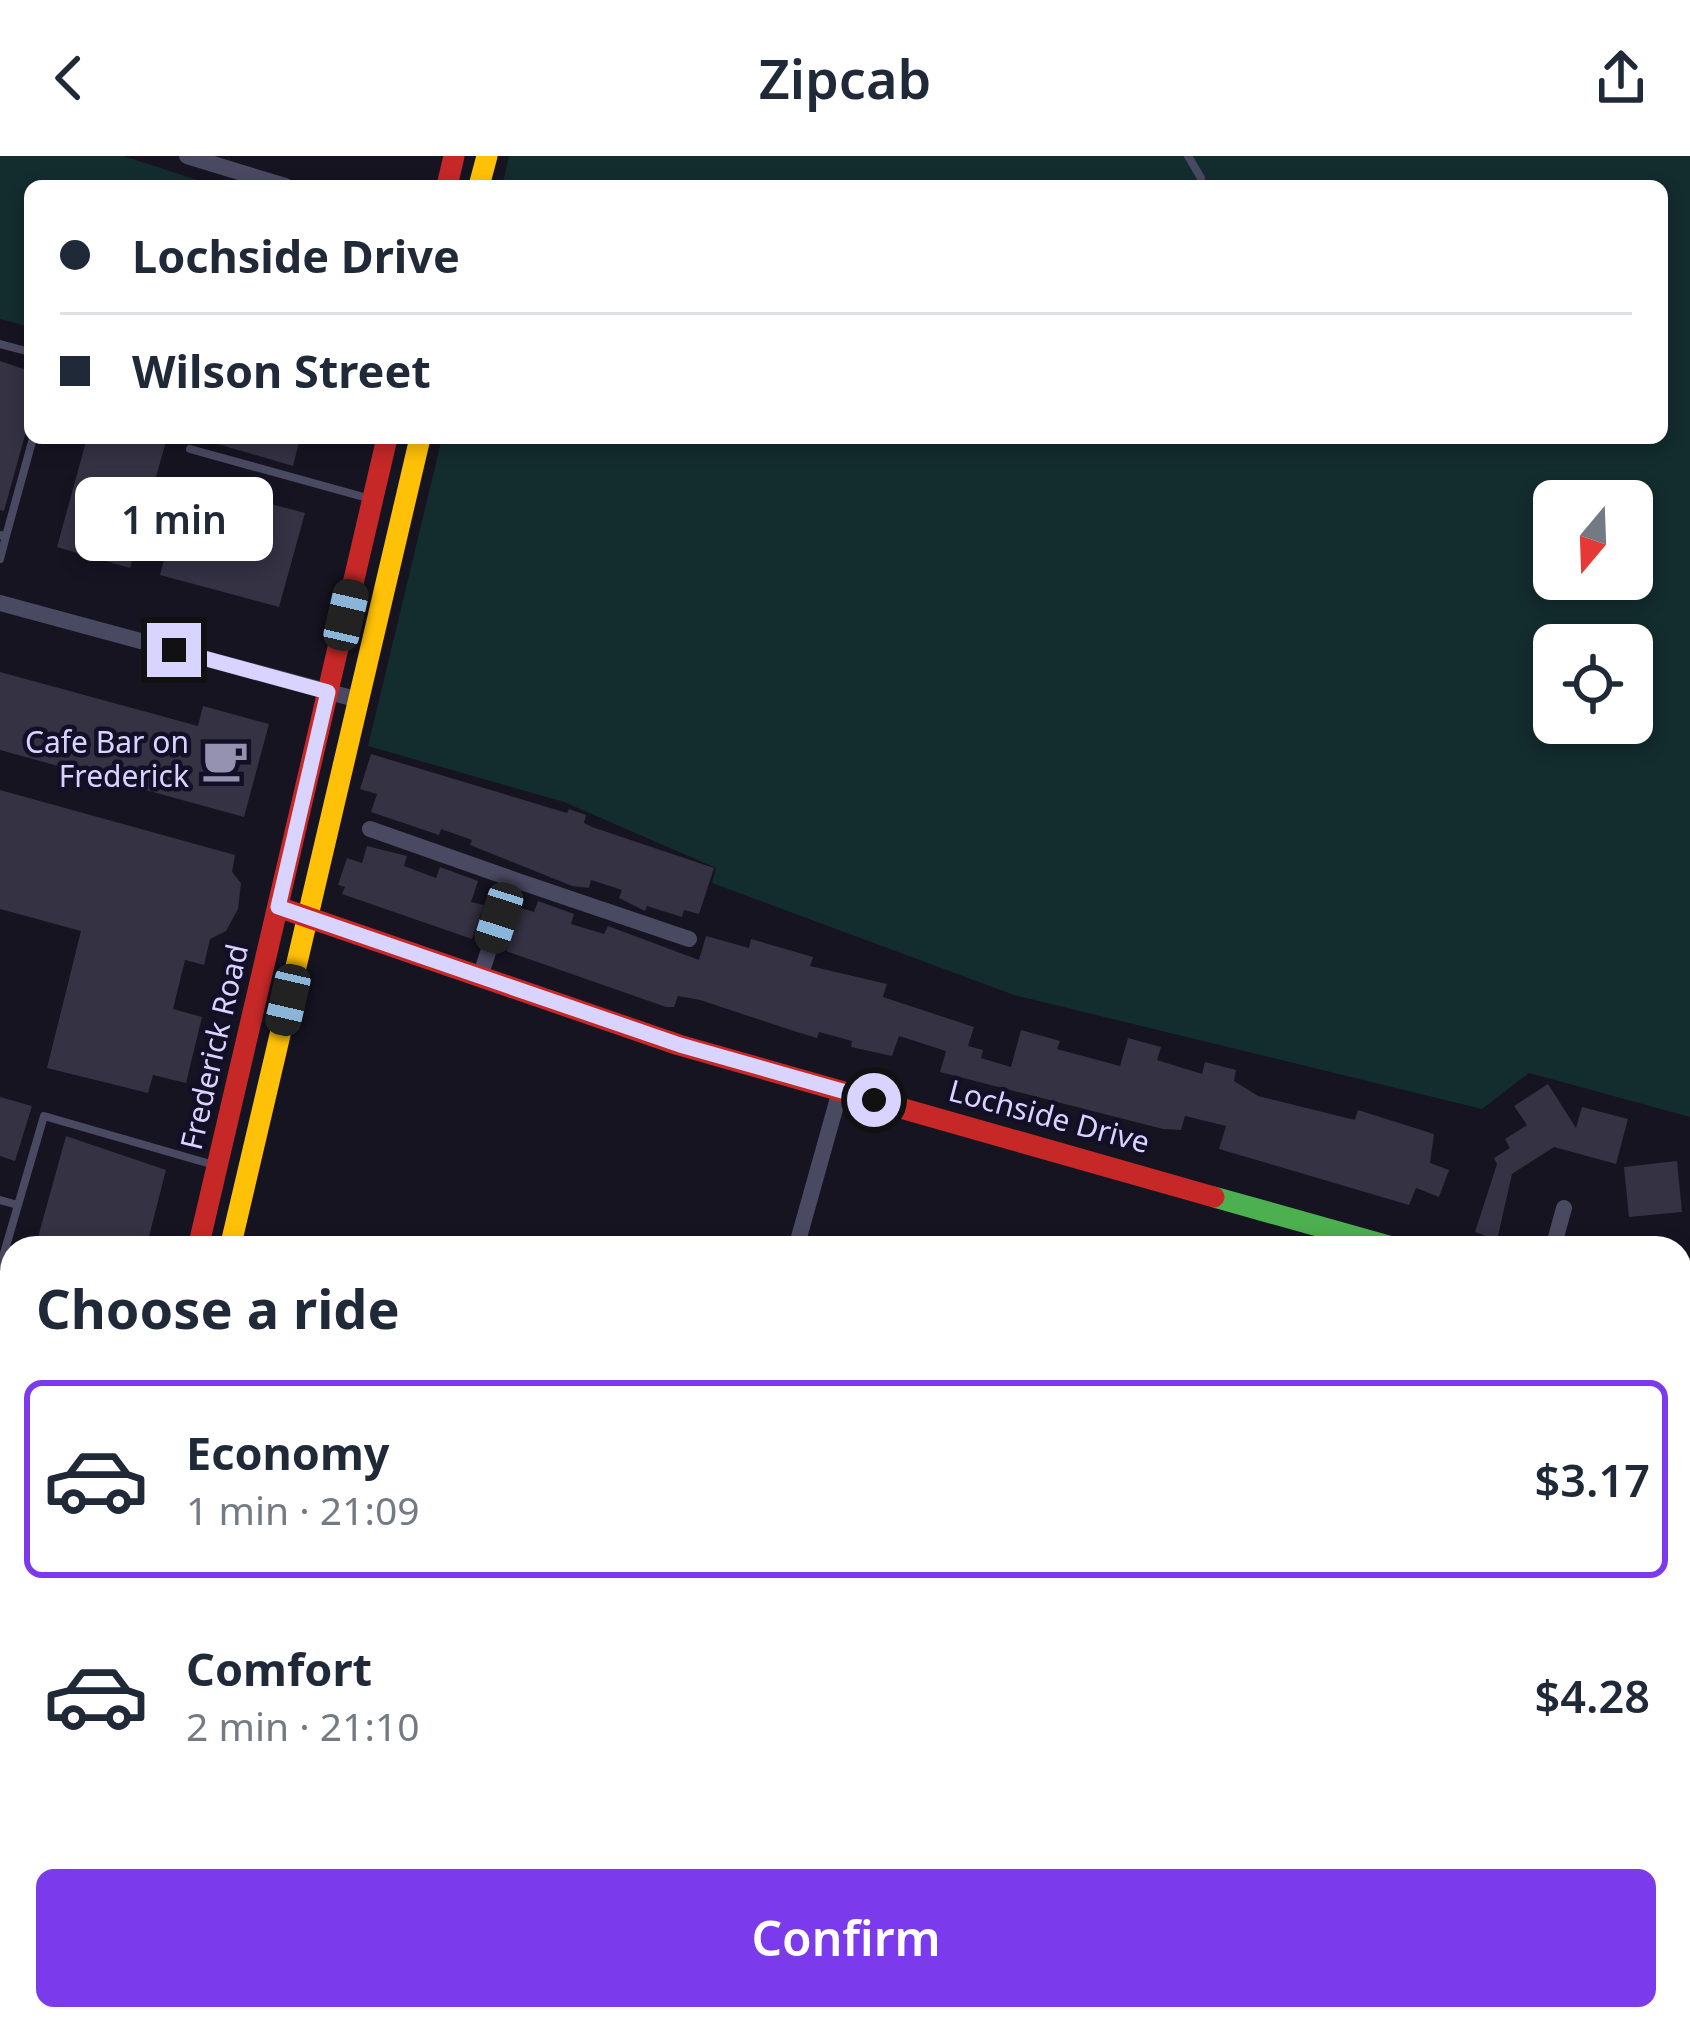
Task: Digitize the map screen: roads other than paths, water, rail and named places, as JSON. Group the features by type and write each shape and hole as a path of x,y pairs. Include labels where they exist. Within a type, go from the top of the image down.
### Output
{"main road":[{"name":"Frederick Road","path":"201,1236 386,444"},
{"name":"Frederick Road","path":"233,1236 419,444"},
{"name":"Lochside Drive","path":"278,907 680,1045 1353,1236"}],"street":[{"path":"188,156 266,180"},
{"path":"0,603 358,700"},
{"path":"370,830 689,939"},
{"path":"480,977 512,878"},
{"path":"799,1236 839,1091"},
{"path":"1556,1236 1564,1208"}],"lane":[{"path":"0,559 31,444"},
{"path":"190,449 373,499"},
{"path":"9,1236 44,1116 218,1166"},
{"path":"0,1200 18,1205"}],"place":[{"name":"Cafe Bar on Frederick","path":"225,760"}]}
